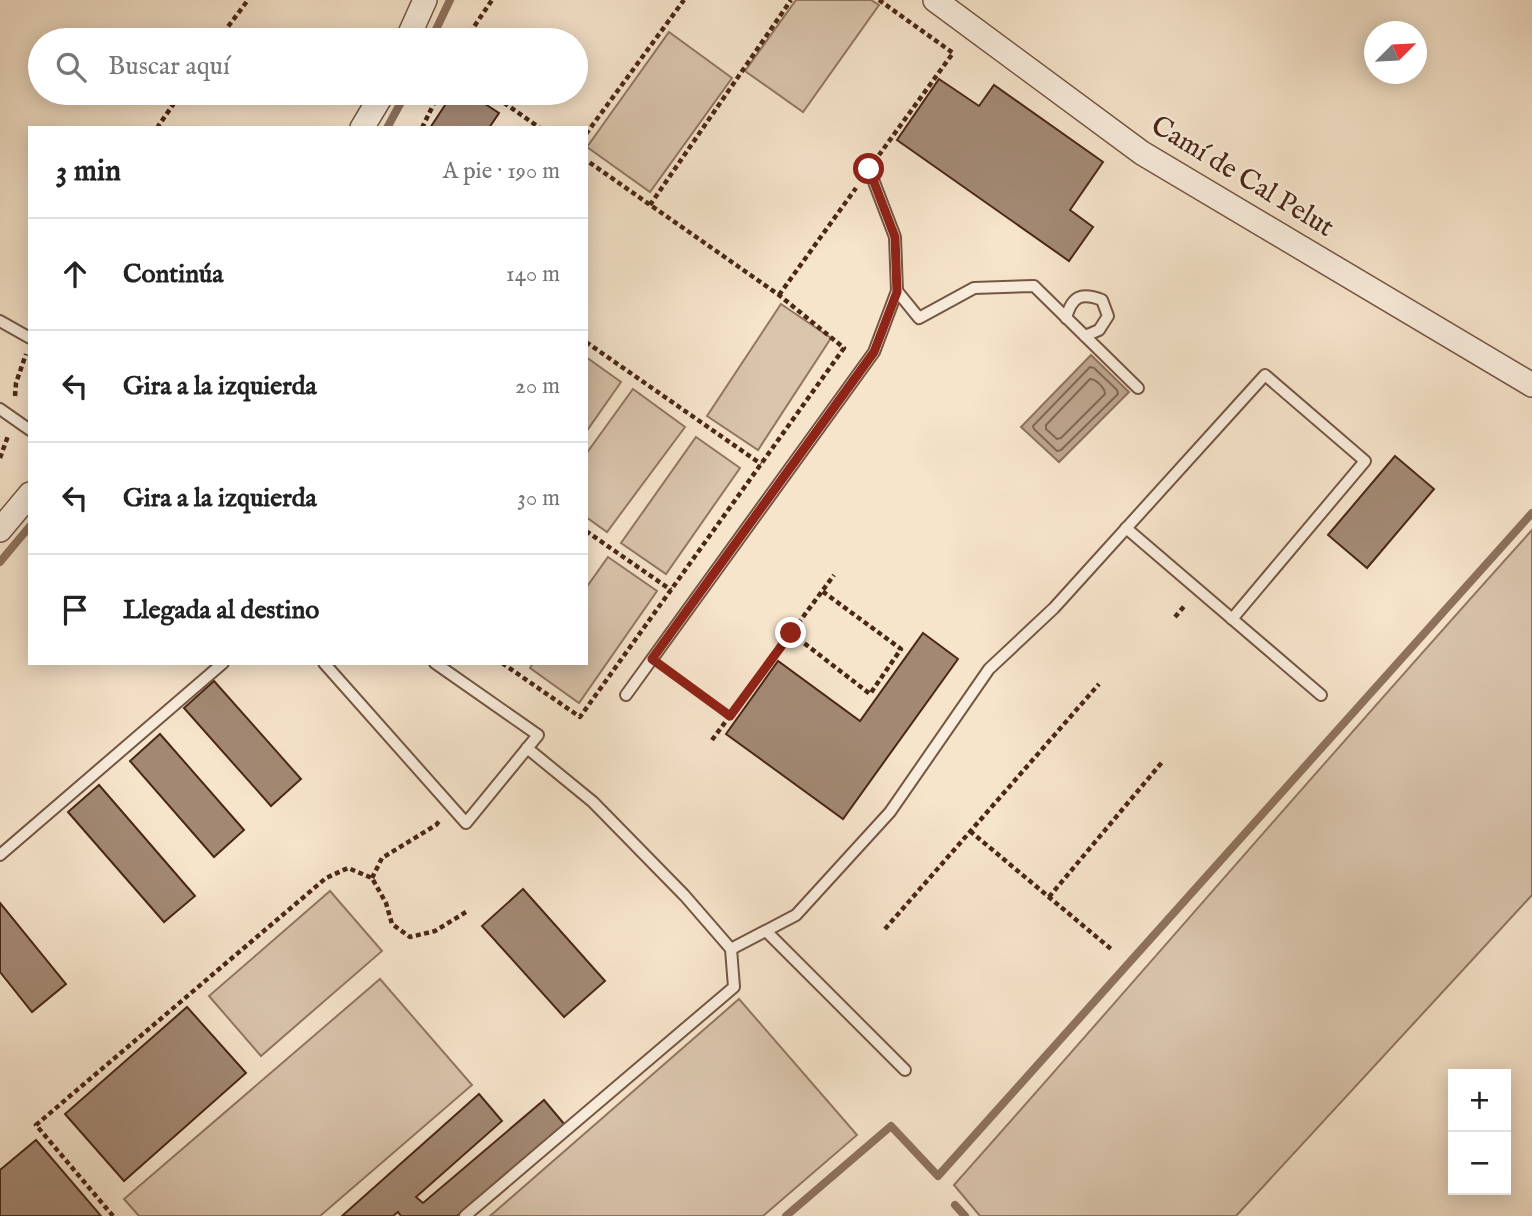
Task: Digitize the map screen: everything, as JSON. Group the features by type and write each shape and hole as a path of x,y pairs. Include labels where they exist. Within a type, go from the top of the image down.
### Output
{"street":[{"path":"412,28 425,0"},
{"name":"Camí de Cal Pelut","path":"935,0 1142,153 1532,385"},
{"path":"363,126 376,105"},
{"path":"0,530 28,496"}],"lane":[{"path":"626,695 874,352 897,292 895,237 869,169"},
{"path":"897,292 919,318 974,288 1034,286 1138,388"},
{"path":"1066,318 1069,307 1077,298 1088,295 1102,300 1108,316 1099,330 1085,336"},
{"path":"0,321 28,337"},
{"path":"731,949 796,915 890,813 989,669 1054,608 1265,375 1365,461 1232,619"},
{"path":"0,409 28,429"},
{"path":"1126,528 1321,695"},
{"path":"0,855 221,665"},
{"path":"326,665 466,823 538,735 438,665"},
{"path":"465,1216 734,986 731,949 685,895 593,802 527,748"},
{"path":"766,931 905,1070"}],"path":[{"path":"227,28 248,0"},
{"path":"473,28 492,0"},
{"path":"588,131 684,0"},
{"path":"649,205 791,0"},
{"path":"779,295 953,52 879,0"},
{"path":"158,126 173,105"},
{"path":"423,126 433,105"},
{"path":"507,105 537,126"},
{"path":"505,665 580,717 844,348 779,295 588,161"},
{"path":"588,343 761,464"},
{"path":"588,532 671,590"},
{"path":"712,740 834,575"},
{"path":"791,633 870,694 901,649 822,591"},
{"path":"652,659 730,716"},
{"path":"885,929 1099,684"},
{"path":"1049,897 1163,761"},
{"path":"372,878 382,858 436,825 452,807"},
{"path":"970,831 1111,949"},
{"path":"113,1216 36,1125 326,878 348,868 372,878 386,903 392,924 410,937 435,932 466,912"}],"shaded area":[{"path":"796,0 871,0 879,5 803,112 745,71"},
{"path":"669,32 732,78 650,192 588,146"},
{"path":"781,304 831,338 758,450 707,416"},
{"path":"588,358 621,382 588,429"},
{"path":"633,389 685,427 607,532 588,518 588,451"},
{"path":"696,437 740,468 666,574 621,543"},
{"path":"1532,530 1532,895 1236,1216 980,1216 954,1185"},
{"path":"608,557 657,591 579,703 530,668 532,665 588,665 588,585"},
{"path":"330,891 382,951 261,1056 209,996"},
{"path":"380,979 472,1085 320,1216 139,1216 124,1199"},
{"path":"739,999 857,1135 763,1216 490,1216"}],"water":[{"path":"1091,355 1129,392 1059,462 1021,427"}],"building":[{"path":"939,79 979,106 994,85 1103,162 1070,210 1093,227 1069,261 897,140"},
{"path":"445,105 487,105 499,113 490,126 431,126"},
{"path":"1395,456 1434,489 1367,568 1328,535"},
{"path":"923,633 958,659 843,819 726,734 778,661 860,721"},
{"path":"214,681 301,779 271,806 184,708"},
{"path":"160,734 244,830 214,857 130,761"},
{"path":"99,785 195,896 164,922 68,812"},
{"path":"523,889 605,981 564,1017 482,926"},
{"path":"0,903 66,984 32,1012 0,972"},
{"path":"187,1007 246,1073 124,1181 65,1114"},
{"path":"479,1094 502,1121 416,1197 423,1203 544,1100 565,1125 457,1216 401,1216 398,1212 393,1216 342,1216"},
{"path":"36,1140 101,1216 0,1216 0,1170"}],"waterway":[{"path":"437,28 450,0"},
{"path":"388,126 399,105"},
{"path":"786,1216 891,1126 938,1176 1532,513"},
{"path":"0,562 28,528"},
{"path":"955,1205 965,1216"}],"route":[{"path":"791,633 730,716 652,659 874,352 897,292 895,237 869,169"}]}
